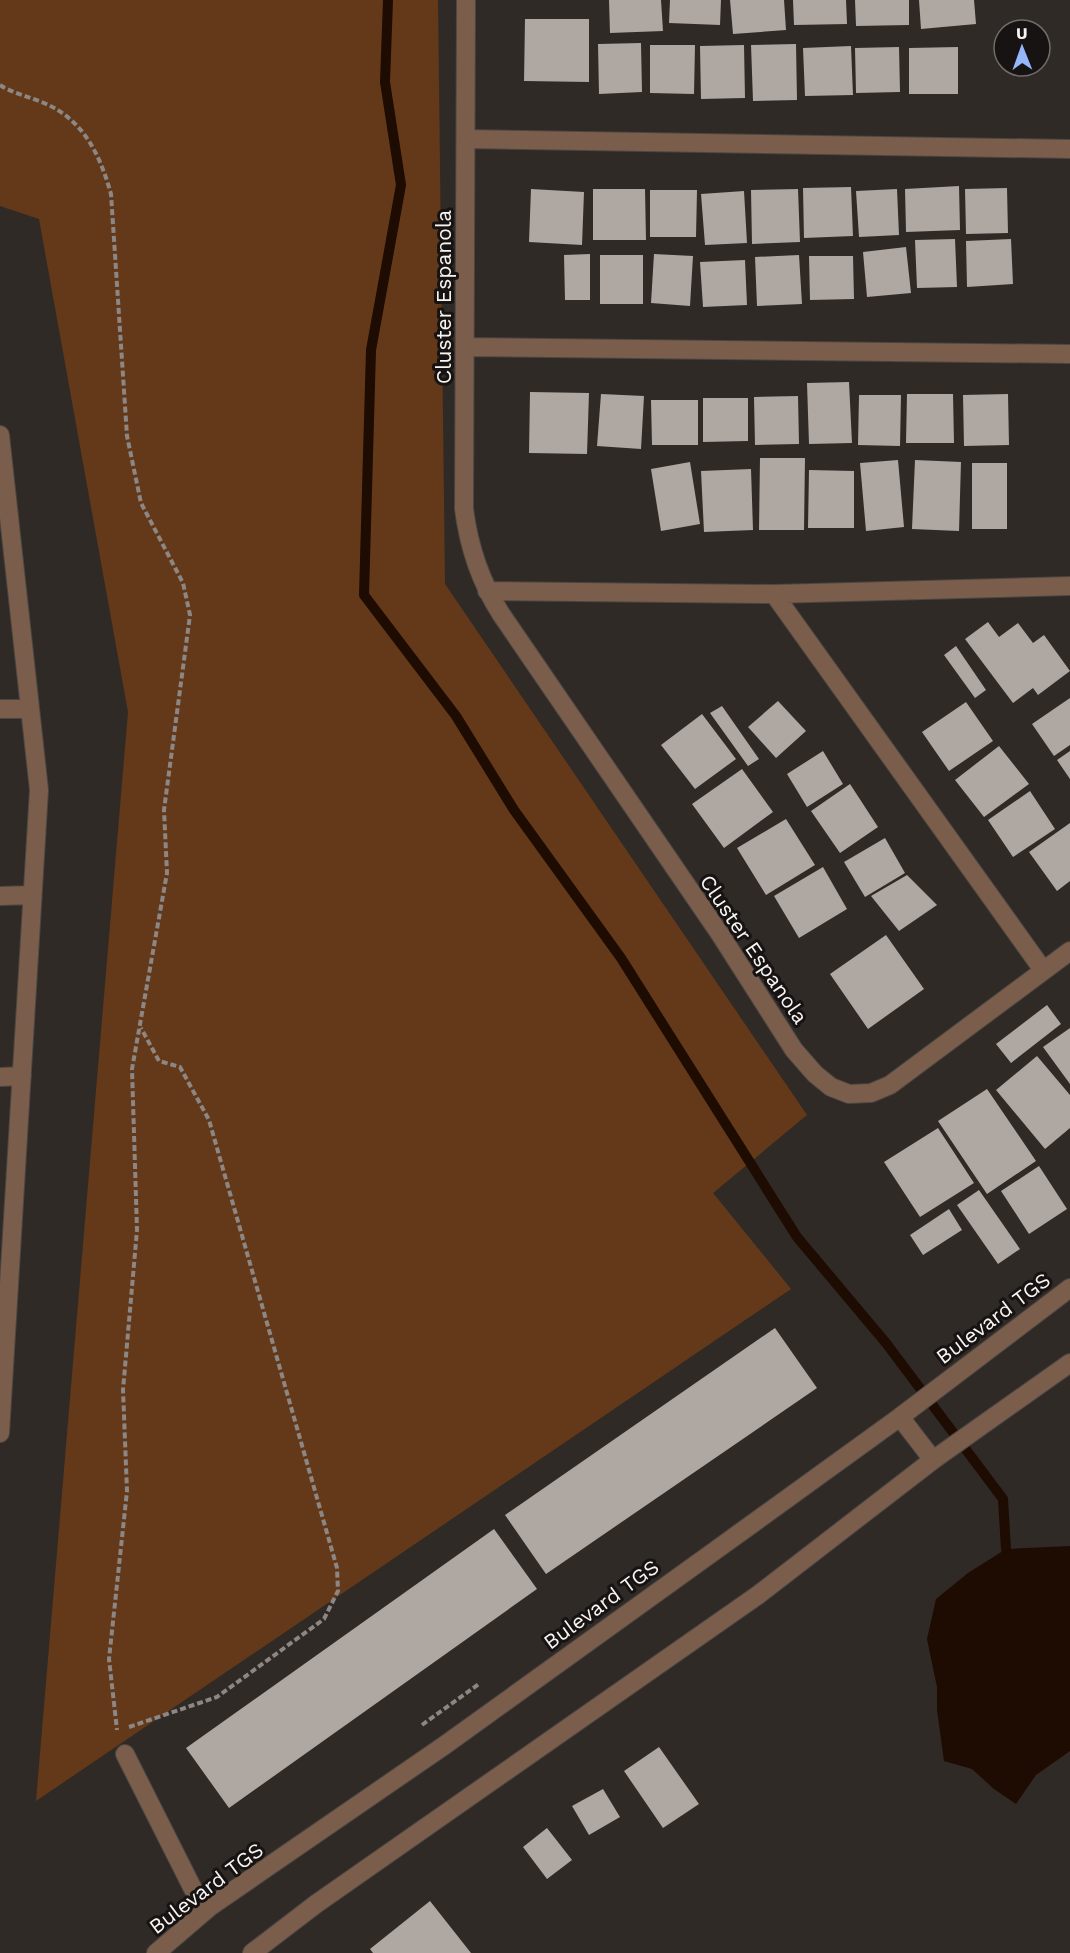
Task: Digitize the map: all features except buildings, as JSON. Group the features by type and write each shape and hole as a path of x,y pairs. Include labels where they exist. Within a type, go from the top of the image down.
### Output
{"street":[{"name":"Cluster Espanola","path":"466,0 464,509 472,553 487,591 720,934 794,1050 815,1074 831,1087 849,1094 871,1094 890,1085 1070,951"},
{"path":"466,139 1070,149"},
{"path":"466,347 1070,354"},
{"path":"0,435 5,531 39,790 22,1076 5,1261 0,1432"},
{"path":"487,591 774,594 1070,586"},
{"path":"774,594 1043,970"},
{"path":"0,709 30,709"},
{"path":"0,896 32,895"},
{"path":"0,1077 22,1076"},
{"name":"Bulevard TGS","path":"156,1953 211,1906 445,1745 907,1412 1070,1288"},
{"path":"252,1953 316,1904 758,1595 956,1442 1070,1363"},
{"path":"907,1412 933,1460"},
{"path":"125,1754 193,1889"}],"path":[{"path":"0,85 47,104 78,124 102,161 111,194 127,436 141,503 183,583 190,615 164,810 166,873 132,1069 137,1230 123,1390 127,1491 109,1659 117,1732 139,1722 217,1697 324,1619 338,1591 337,1568 209,1120 180,1067 159,1061 140,1027"}],"shaded area":[{"path":"0,0 438,0 445,584 807,1115 713,1193 791,1289 36,1801 128,712 39,219 0,206"},
{"path":"1070,1546 1070,1751 1036,1775 1016,1804 994,1789 972,1769 944,1761 937,1710 937,1687 927,1639 936,1599 968,1573 1006,1549"}],"waterway":[{"path":"388,0 385,82 401,185 371,350 364,595 456,716 514,810 621,958 797,1237 886,1343 1003,1499 1006,1549"}]}
